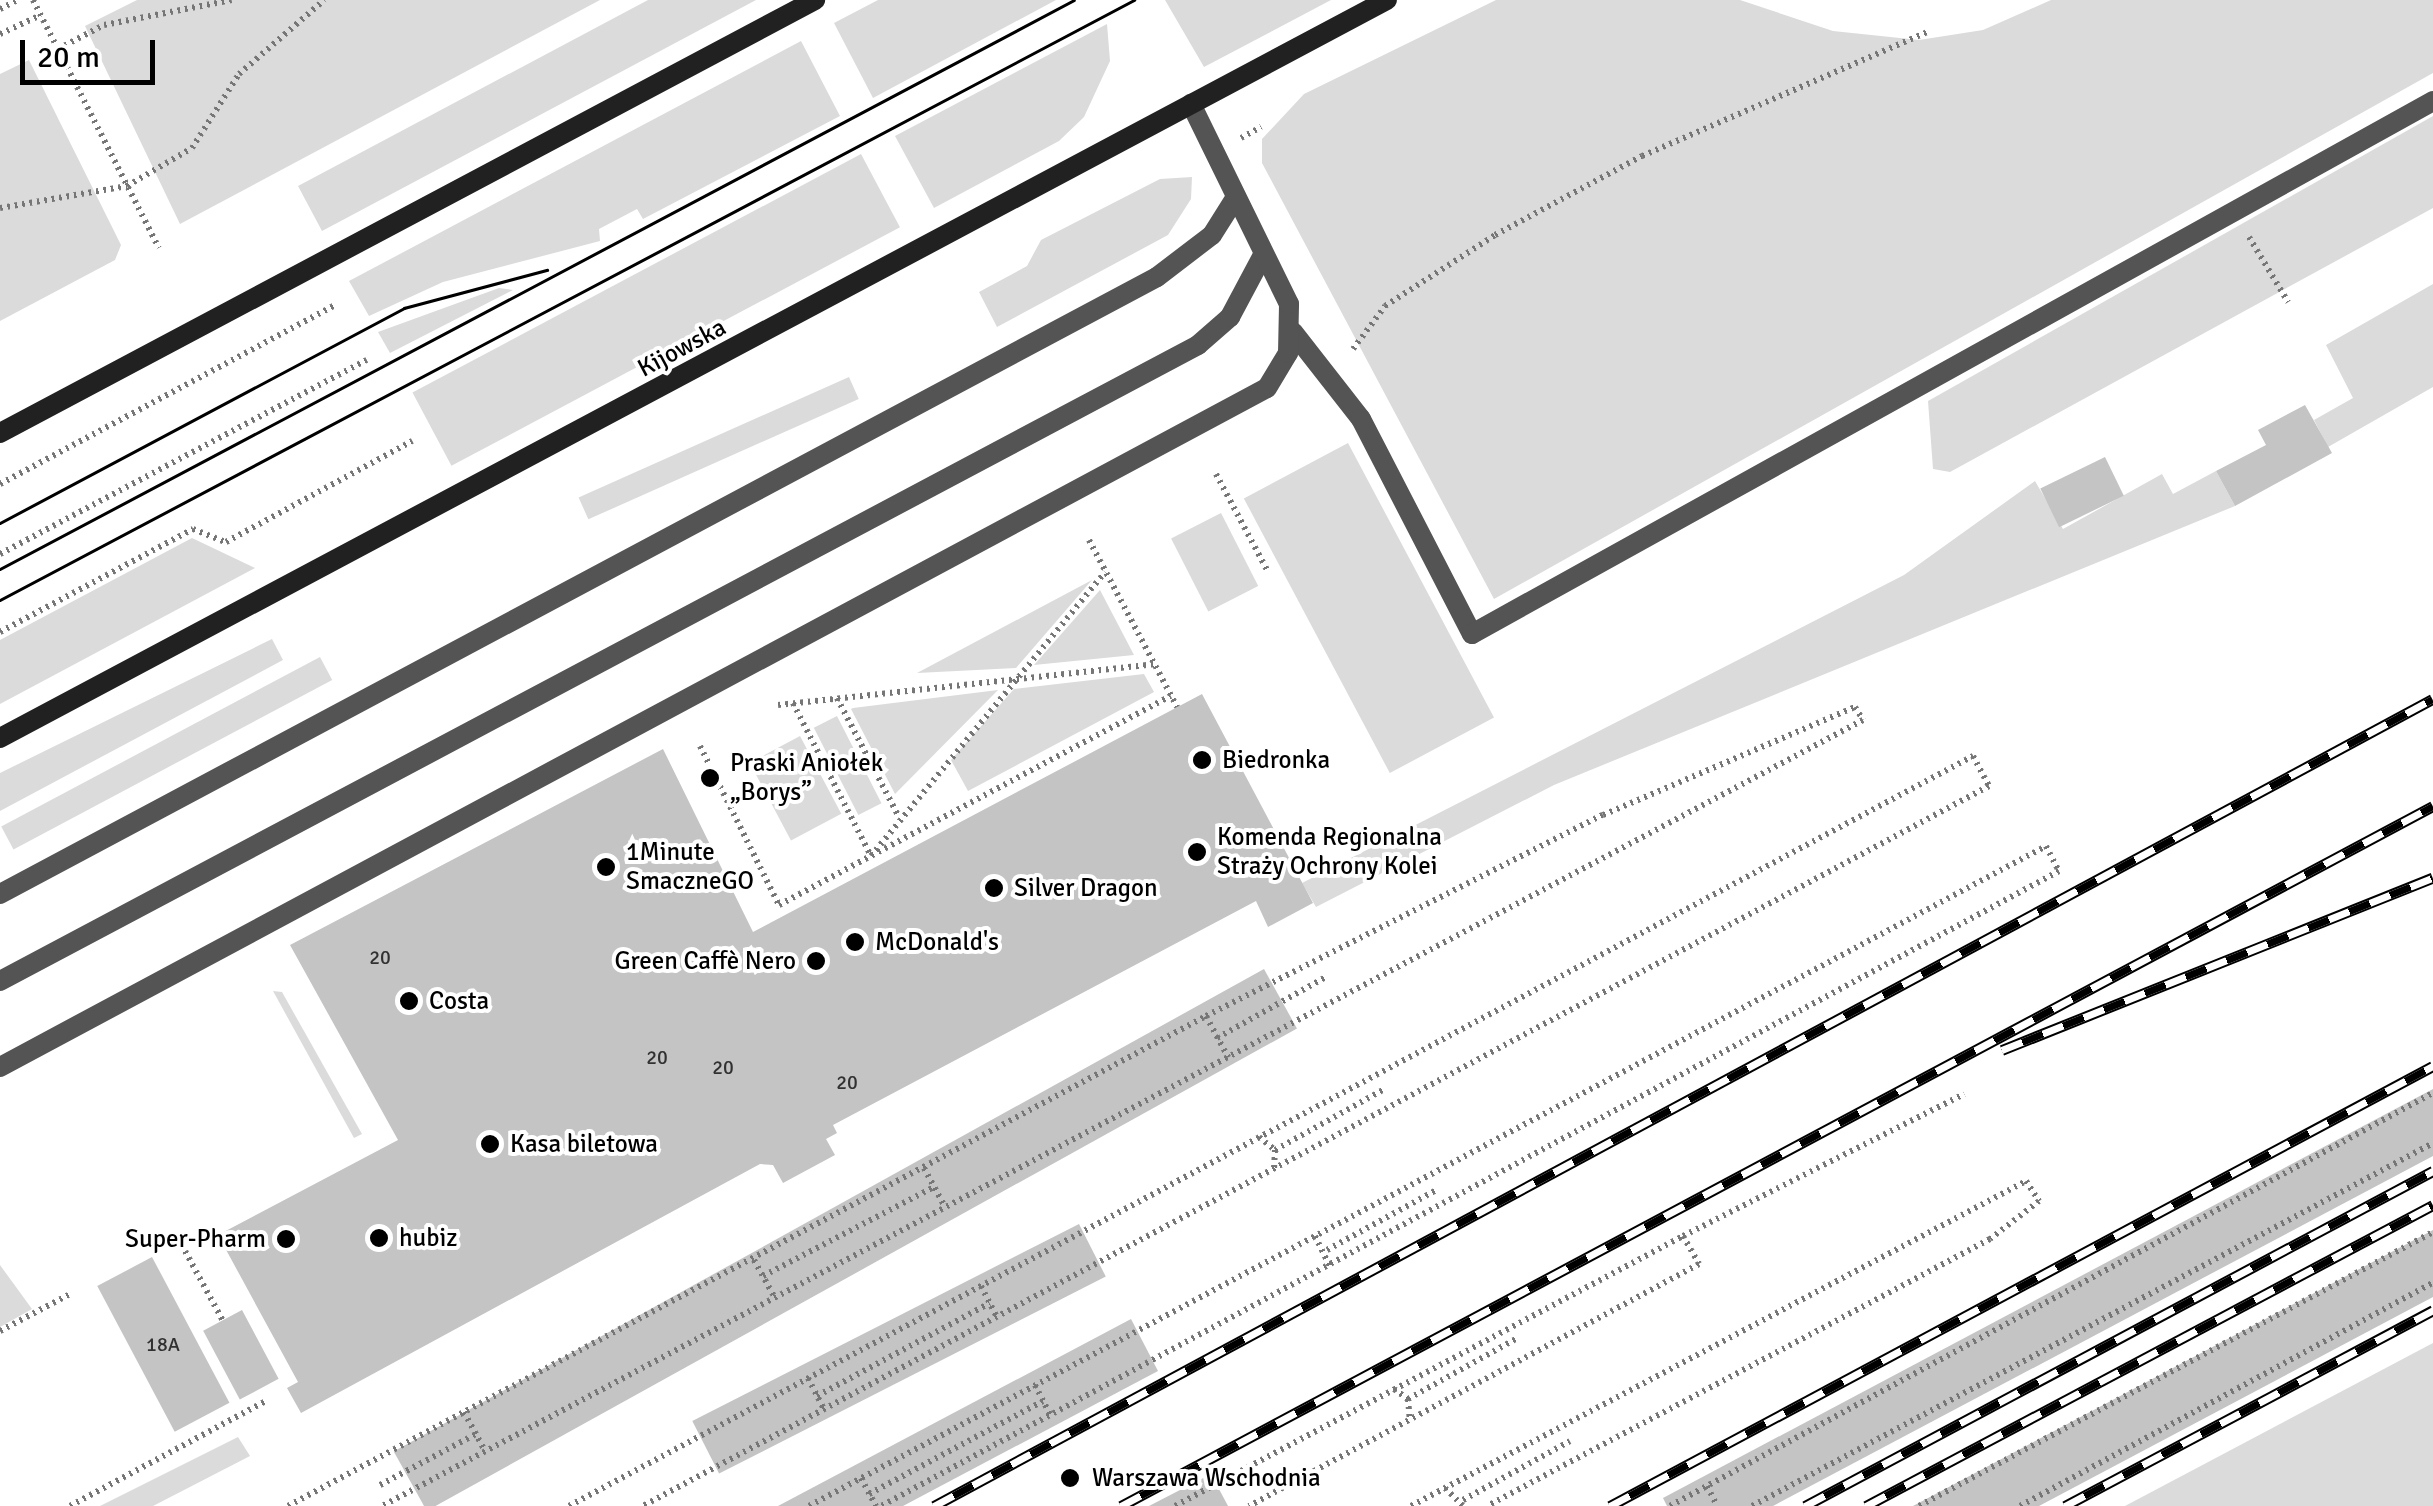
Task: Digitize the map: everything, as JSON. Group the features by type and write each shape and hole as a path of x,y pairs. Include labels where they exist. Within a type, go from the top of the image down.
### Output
{"street":[{"path":"0,432 815,0"},
{"name":"Kijowska","path":"0,738 1387,0"}],"lane":[{"path":"1191,104 1263,255 1293,332 1361,419 1472,634 2433,100"},
{"path":"0,894 1157,277 1212,235 1234,200"},
{"path":"0,982 1198,345 1230,317 1263,255"},
{"path":"0,1066 1251,398 1280,374 1293,332"}],"path":[{"path":"0,9 18,0"},
{"path":"33,0 159,248"},
{"path":"58,49 104,25 232,0"},
{"path":"0,208 126,186 192,148 239,74 324,0"},
{"path":"0,34 41,15"},
{"path":"1352,349 1385,306 1495,235 1642,156 1929,31"},
{"path":"2233,210 2288,302"},
{"path":"0,484 335,305"},
{"path":"0,554 366,360"},
{"path":"0,632 193,528 226,542 412,442"},
{"path":"1216,474 1267,570"},
{"path":"1089,540 1177,707"},
{"path":"871,856 898,815 1105,572"},
{"path":"778,704 1154,664"},
{"path":"700,746 779,905 1172,696"},
{"path":"838,698 898,815"},
{"path":"794,703 871,856"},
{"path":"288,1506 1206,1016 1603,815 1856,707 1862,720 382,1506"},
{"path":"569,1506 1973,756 1989,786 644,1506"},
{"path":"977,800 982,811"},
{"path":"810,1506 861,1478 1314,1236 2046,846 2060,872 1330,1267 878,1506 861,1478"},
{"path":"842,872 847,882"},
{"path":"1217,1038 1324,978"},
{"path":"1206,1016 1228,1057"},
{"path":"1274,1150 1383,1090"},
{"path":"1670,1506 2433,1093"},
{"path":"1175,1506 1683,1236 1964,1094"},
{"path":"1259,1138 1274,1150"},
{"path":"1752,1506 2433,1143"},
{"path":"1274,1150 1274,1168"},
{"path":"924,1168 945,1207"},
{"path":"1411,1506 2026,1181 2039,1201 1990,1239 1488,1506"},
{"path":"763,1276 934,1187"},
{"path":"1328,1250 1436,1190"},
{"path":"1918,1506 2433,1232"},
{"path":"1314,1236 1328,1250 1330,1267"},
{"path":"1249,1506 1699,1264 1683,1236"},
{"path":"178,1238 222,1320"},
{"path":"754,1260 774,1298"},
{"path":"2020,1506 2433,1284"},
{"path":"980,1286 997,1317"},
{"path":"0,1332 70,1294"},
{"path":"816,1396 990,1303"},
{"path":"1408,1399 1516,1339"},
{"path":"808,1378 824,1409"},
{"path":"1035,1385 1051,1416"},
{"path":"1394,1390 1408,1399"},
{"path":"1408,1399 1410,1420"},
{"path":"70,1506 266,1401"},
{"path":"870,1494 1043,1401"},
{"path":"464,1412 485,1452"},
{"path":"380,1485 476,1434"},
{"path":"1445,1488 1463,1503 1570,1441"},
{"path":"1707,1486 1715,1505"}],"shaded area":[{"path":"137,0 600,0 180,224 85,26"},
{"path":"648,0 756,0 322,231 298,186"},
{"path":"878,0 1056,0 873,98 834,23"},
{"path":"1165,0 1331,0 1204,67"},
{"path":"1496,0 1740,0 1833,31 1919,40 1983,30 2051,0 2433,0 2433,73 1494,599 1262,163 1262,139 1304,94"},
{"path":"1107,24 1110,61 1084,117 1059,141 934,208 895,136"},
{"path":"801,41 840,116 643,219 637,209 599,229 600,241 443,282 369,316 349,281"},
{"path":"29,60 121,245 115,260 0,321 0,74"},
{"path":"2433,116 2433,208 1950,472 1933,469 1928,401"},
{"path":"861,154 900,227 451,466 412,392"},
{"path":"1192,177 1191,199 1168,235 997,327 979,292 1027,266 1041,240 1160,179"},
{"path":"2433,284 2433,387 2328,447 2314,420 2353,398 2326,345"},
{"path":"499,288 513,290 390,353 378,332"},
{"path":"849,377 859,399 588,519 579,497"},
{"path":"1348,443 1494,718 1390,773 1244,498"},
{"path":"2216,471 2235,506 1554,785 1316,907 1302,883 1904,575 2035,481 2063,529 2162,474 2173,494"},
{"path":"1221,513 1258,586 1208,611 1171,538"},
{"path":"192,538 255,568 0,704 0,640"},
{"path":"1092,580 1016,668 917,673"},
{"path":"1100,590 1134,655 1034,665"},
{"path":"272,639 283,660 0,811 0,773"},
{"path":"320,657 332,680 13,849 1,826"},
{"path":"1144,674 1154,692 968,791 951,760 1014,689"},
{"path":"998,690 895,794 851,709 853,708"},
{"path":"837,716 881,803 858,815 814,728"},
{"path":"800,736 841,814 791,840 750,763"},
{"path":"273,991 282,992 362,1134 354,1138"},
{"path":"0,1265 32,1309 0,1327"},
{"path":"2433,1343 2433,1506 2125,1506"},
{"path":"238,1437 250,1456 153,1506 100,1506"}],"building":[{"path":"2305,405 2332,453 2235,506 2216,471 2266,445 2258,430"},
{"path":"2105,457 2124,496 2059,527 2040,489"},
{"path":"1202,694 1313,903 1268,927 1256,901 833,1125 837,1133 826,1139 835,1155 783,1183 773,1165 760,1164 301,1413 287,1388 298,1382 218,1235 398,1140 290,945 663,749 753,932"},
{"path":"1264,969 1297,1028 435,1506 424,1506 394,1451"},
{"path":"2433,1089 2433,1156 1773,1506 1667,1506 1663,1498"},
{"path":"1079,1224 1106,1277 719,1474 692,1421"},
{"path":"2433,1230 2433,1297 2039,1506 1913,1506"},
{"path":"152,1257 229,1403 175,1432 97,1286"},
{"path":"242,1310 279,1379 240,1400 203,1331"},
{"path":"1131,1319 1158,1371 903,1506 778,1506"},
{"path":"1211,1474 1228,1506 1149,1506"}],"tram line":[{"path":"0,569 1074,0"},
{"path":"0,600 1134,0"},
{"path":"0,523 404,308 547,270"}],"railway":[{"path":"934,1506 2433,699"},
{"path":"1121,1506 2433,806"},
{"path":"2002,1050 2433,878"},
{"path":"1610,1506 2433,1066"},
{"path":"1805,1506 2433,1171"},
{"path":"1866,1506 2433,1205"},
{"path":"2065,1506 2433,1310"}],"place":[{"name":"Biedronka","path":"1202,760"},
{"name":"Praski Aniołek „Borys”","path":"710,778"},
{"name":"Komenda Regionalna Straży Ochrony Kolei","path":"1197,852"},
{"name":"1Minute SmaczneGO","path":"606,867"},
{"name":"Silver Dragon","path":"994,888"},
{"name":"McDonald's","path":"855,942"},
{"name":"Green Caffè Nero","path":"816,961"},
{"name":"Costa","path":"409,1001"},
{"name":"Kasa biletowa","path":"490,1144"},
{"name":"hubiz","path":"379,1238"},
{"name":"Super-Pharm","path":"286,1239"},
{"name":"Warszawa Wschodnia","path":"1070,1478"}]}
